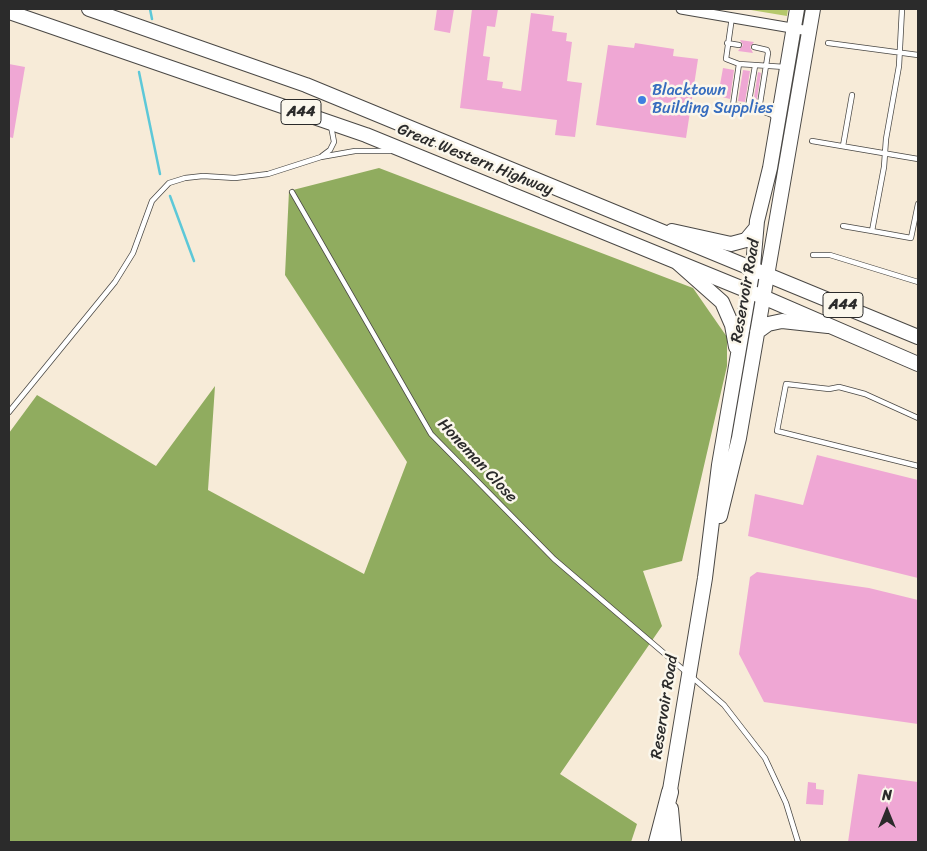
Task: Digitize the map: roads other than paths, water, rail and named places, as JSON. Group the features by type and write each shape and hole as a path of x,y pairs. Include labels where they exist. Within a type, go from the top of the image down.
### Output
{"highway":[{"path":"658,842 670,792"},
{"path":"670,792 673,842"}],"main road":[{"name":"Great Western Highway","path":"89,9 306,85 753,267 918,337"},
{"name":"Reservoir Road","path":"663,842 688,673 705,578 719,465 753,267 756,228 778,123 797,9"},
{"name":"Reservoir Road","path":"705,578 739,438 813,9"},
{"name":"Great Western Highway","path":"9,12 414,153 763,297 918,364"},
{"path":"647,224 724,244 746,240 756,228"},
{"path":"677,262 722,302 732,325 738,355"},
{"path":"757,332 768,324 782,321 829,326"}],"street":[{"path":"681,9 809,31"}],"lane":[{"path":"872,232 898,66 902,9"},
{"path":"732,17 726,59 739,64 787,67"},
{"path":"728,43 739,45"},
{"path":"828,43 918,55"},
{"path":"754,47 767,50 759,110"},
{"path":"739,64 733,105 759,110 772,115 778,123"},
{"path":"748,108 755,66"},
{"path":"843,146 852,95"},
{"path":"321,157 330,150 334,142 329,122"},
{"path":"812,141 918,159"},
{"path":"9,412 115,282 133,253 152,201 169,184 184,178 203,176 235,178 268,174 321,157 369,150 414,153"},
{"name":"Honeman Close","path":"292,192 431,434 554,559 724,704 764,758 786,803 798,842"},
{"path":"843,226 912,238 918,204"},
{"path":"813,254 830,255 918,282"},
{"path":"918,418 866,394 839,387 830,389 786,384 778,430 918,466"}],"waterway":[{"path":"150,9 152,19"},
{"path":"139,72 160,174"},
{"path":"170,196 194,261"}],"place":[{"name":"Blacktown Building Supplies","path":"642,100"}]}
